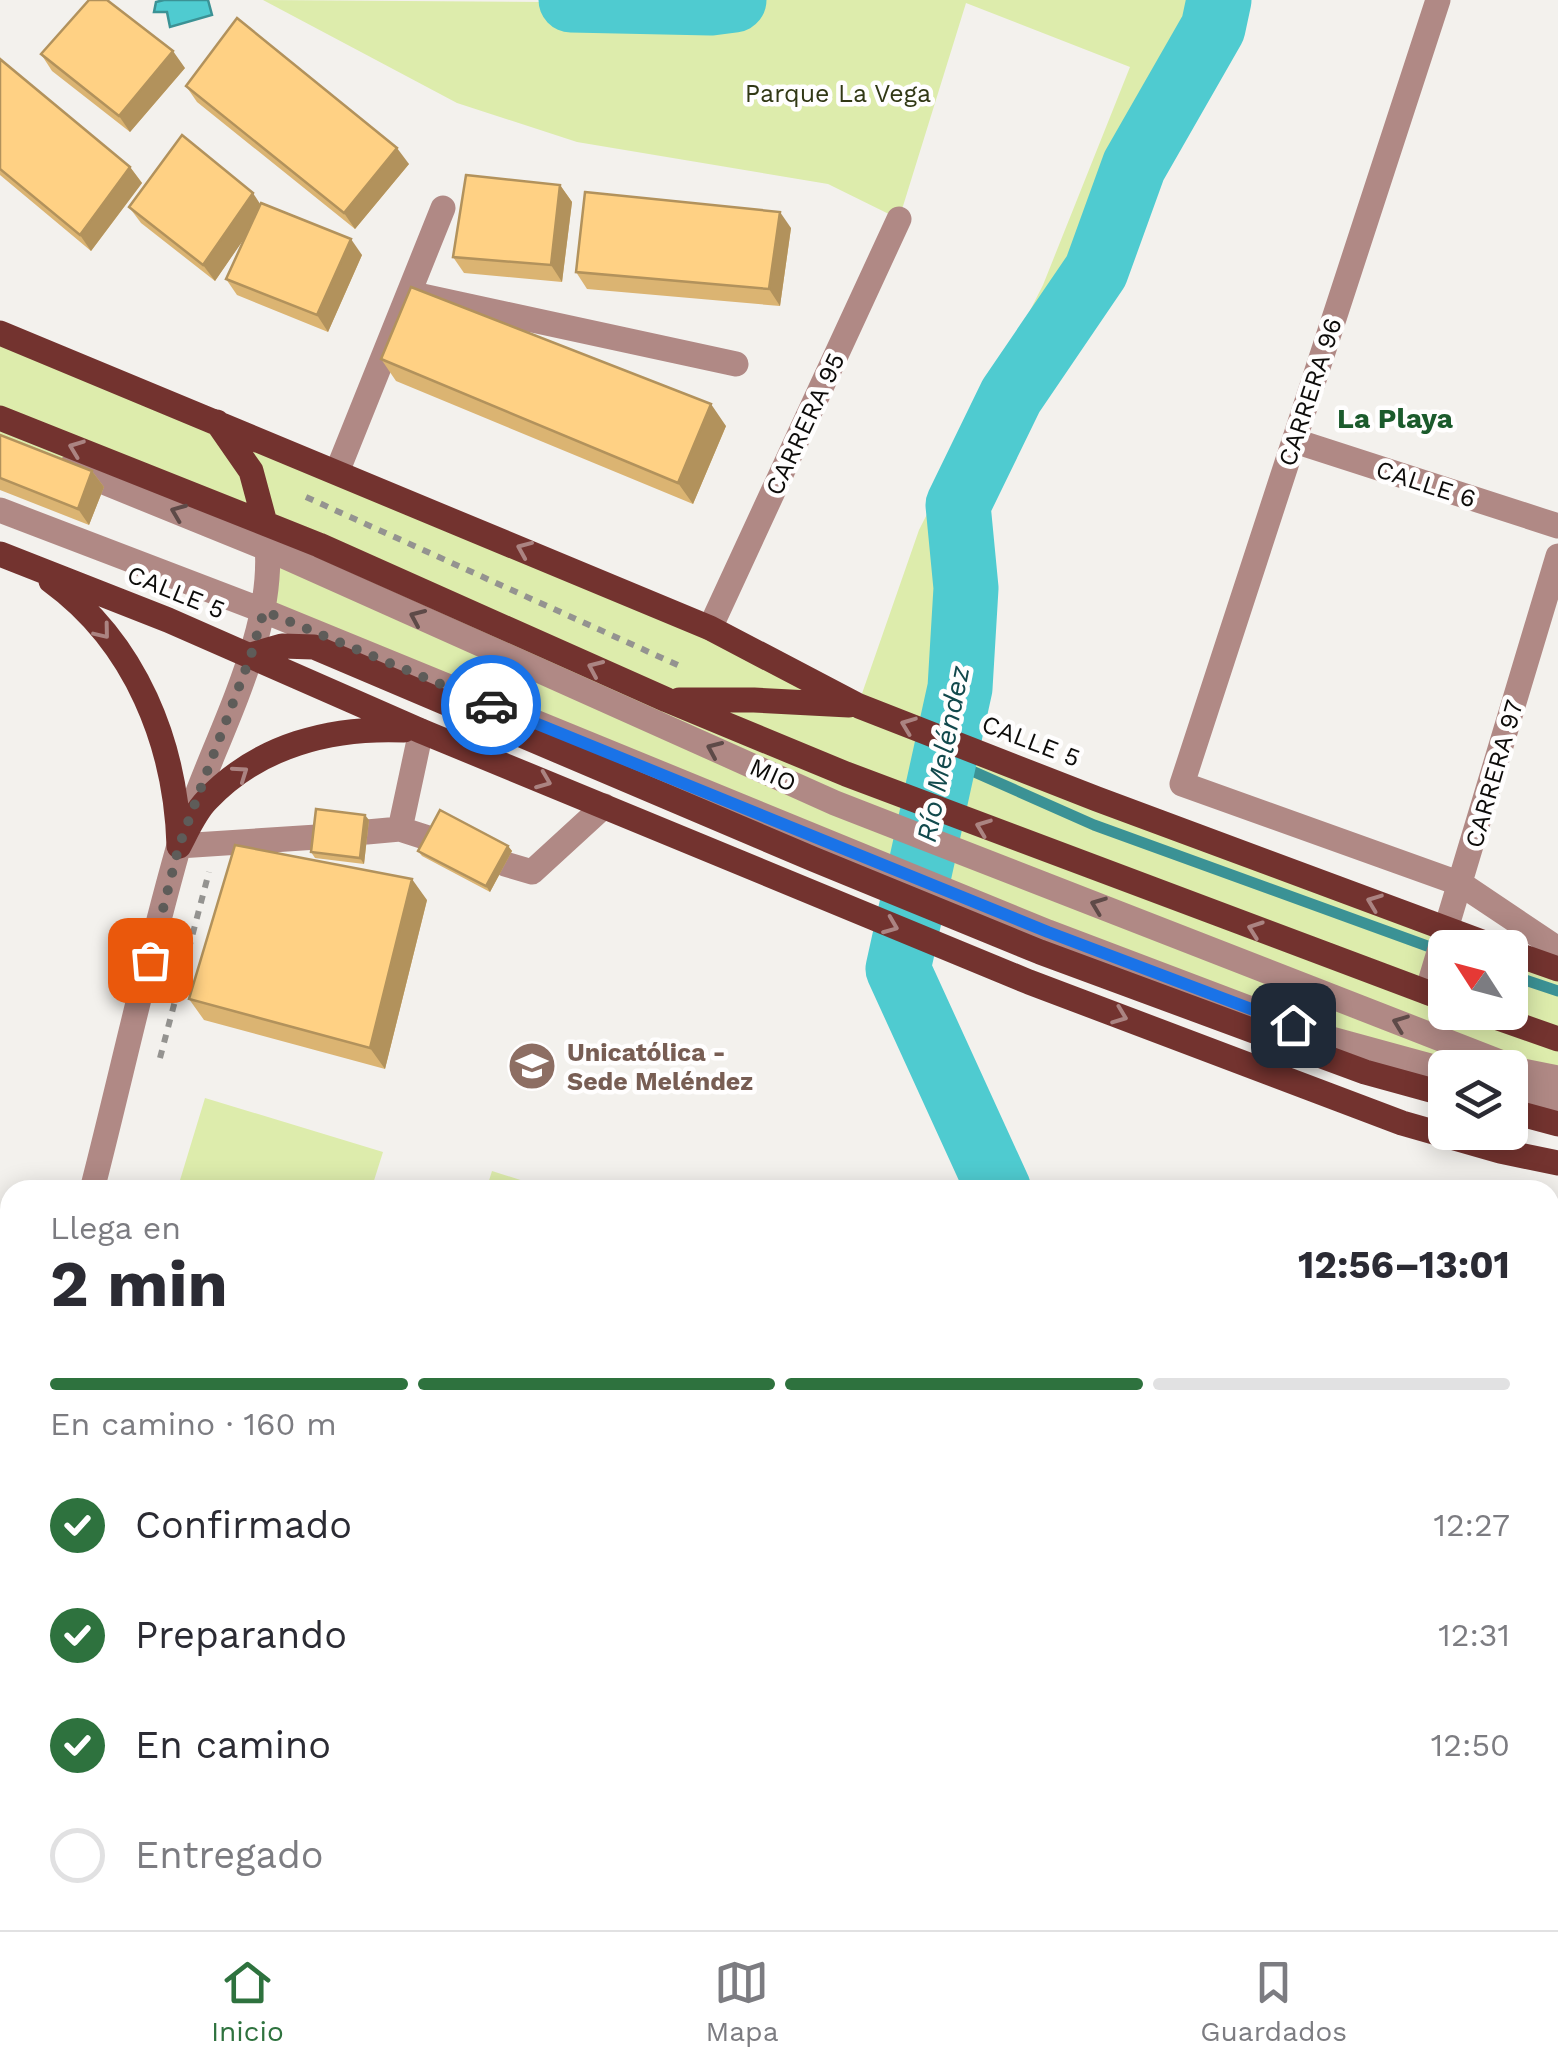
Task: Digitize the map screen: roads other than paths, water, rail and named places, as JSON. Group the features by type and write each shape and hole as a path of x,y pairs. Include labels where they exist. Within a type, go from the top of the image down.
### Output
{"main road":[{"name":"CALLE 5","path":"0,333 710,628 865,708 1447,929"},
{"path":"0,418 264,522 667,700 846,774 1428,993"},
{"path":"217,422 251,471 264,522"},
{"name":"CALLE 5","path":"0,554 251,655 800,890 1029,982 1402,1123 1558,1163"},
{"path":"31,567 58,587 106,634 143,690 167,752 179,846"},
{"path":"251,655 282,646 314,647 1365,1072 1428,1089"},
{"path":"667,700 754,700 865,708"},
{"path":"179,846 204,802 263,758 331,733 368,729 422,731"},
{"path":"1528,958 1558,968"},
{"path":"1528,1029 1558,1039"},
{"path":"1528,1116 1558,1124"}],"street":[{"name":"CARRERA 96","path":"1438,0 1182,784 1461,884"},
{"path":"336,472 443,208"},
{"name":"CARRERA 95","path":"710,628 899,219"},
{"path":"408,293 736,364"},
{"name":"MIO","path":"0,439 268,549 835,803 1523,1071 1558,1078"},
{"name":"CALLE 6","path":"1295,441 1558,526"},
{"name":"MIO","path":"0,510 264,611 817,849"},
{"path":"95,1180 179,846 264,611 268,549 264,522"},
{"name":"CARRERA 97","path":"1447,929 1558,556"},
{"path":"400,829 422,731"},
{"path":"505,864 532,872 604,806"},
{"path":"367,832 400,829 431,840"},
{"path":"179,846 318,837"},
{"path":"1461,884 1558,949"},
{"path":"1044,942 1328,1038 1428,1065"},
{"path":"1528,1092 1558,1100"}],"water":[{"path":"208,0 212,15 170,27 167,12 154,12 156,2"}],"waterway":[{"name":"Río Meléndez","path":"571,0 734,0"},
{"name":"Río Meléndez","path":"994,1180 898,969 960,688 966,588 958,505 1011,396 1096,271 1134,166 1213,28 1219,0"},
{"path":"945,759 1094,825 1428,946"},
{"path":"1528,981 1558,991"}],"place":[{"name":"Unicatólica - Sede Meléndez","path":"532,1066"}],"district":[{"name":"La Playa","path":"1395,418"}],"park label":[{"name":"Parque La Vega","path":"838,93"}]}
